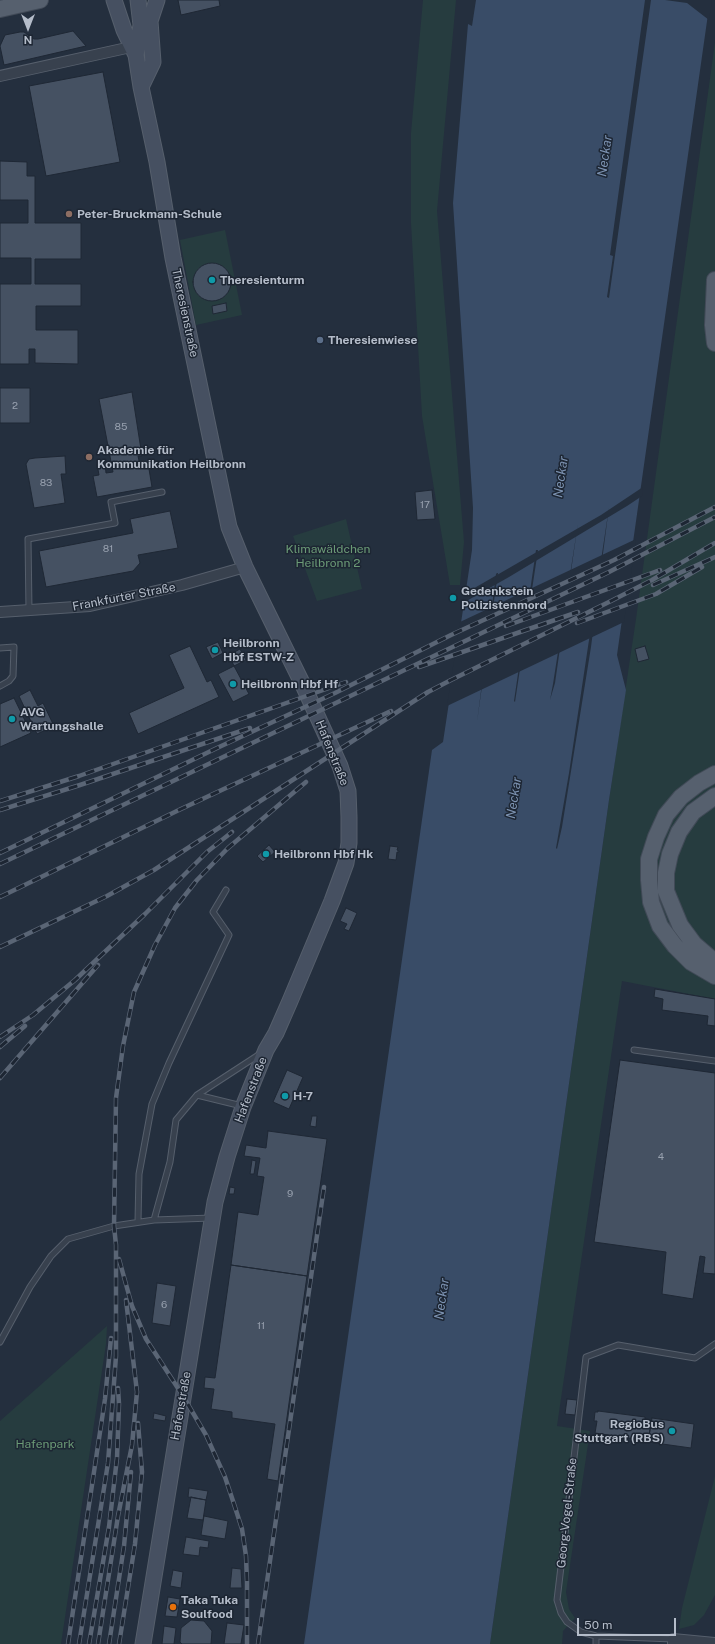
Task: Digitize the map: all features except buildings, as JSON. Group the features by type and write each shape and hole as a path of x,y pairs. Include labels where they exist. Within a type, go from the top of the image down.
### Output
{"main road":[{"path":"0,9 40,0"},
{"name":"Theresienstraße","path":"114,0 133,51 157,162 173,258 229,527 245,567"},
{"name":"Theresienstraße","path":"133,51 141,25 138,0"},
{"path":"141,87 153,62 150,21 157,0"},
{"path":"715,280 713,325 715,343"},
{"name":"Hafenstraße","path":"143,1644 212,1218 227,1157 243,1107 266,1050 276,1033 332,901 346,863 349,843 348,791 340,766 304,687 245,567"},
{"path":"715,774 699,783 681,797 666,815 656,837 649,859 651,902 660,926 675,946 691,962 715,976"},
{"path":"715,796 693,812 679,832 670,854 666,873 666,891 680,925 694,944 715,962"}],"street":[{"path":"0,76 133,51"},
{"name":"Frankfurter Straße","path":"0,612 74,608 182,585 245,567"},
{"name":"Georg-Vogel-Straße","path":"673,1642 715,1643"}],"lane":[{"path":"29,610 28,539 115,523 111,502 162,492"},
{"path":"0,648 14,648 13,676 9,682 0,686"},
{"path":"138,1222 139,1174 152,1104 169,1063 229,936 213,912 226,890"},
{"path":"154,1220 170,1162 176,1120 197,1095 266,1050"},
{"path":"634,1050 715,1061"},
{"path":"197,1095 243,1107"},
{"path":"0,1342 30,1287 51,1256 68,1239 114,1226 138,1222 212,1218"},
{"name":"Georg-Vogel-Straße","path":"673,1642 596,1636 581,1632 566,1622 561,1613 557,1600 586,1357 618,1345 695,1358 715,1344"},
{"path":"596,1636 596,1644"}],"green space":[{"path":"423,0 456,0 437,211 464,542 460,585 450,585 422,416 411,223 411,133"},
{"path":"715,42 715,999 622,981 557,1426 590,1431 566,1592 569,1609 575,1618 563,1631 562,1644 490,1644 609,800 636,619"},
{"path":"225,230 242,315 196,325 180,240"},
{"name":"Klimawäldchen Heilbronn 2","path":"346,519 362,589 317,601 293,536"},
{"name":"Hafenpark","path":"107,1326 106,1344 61,1644 0,1644 0,1421"},
{"path":"715,1476 715,1595 704,1615 694,1625 679,1629 682,1608"}],"water":[{"name":"Neckar","path":"476,0 645,0 610,255 613,256 607,297 609,298 651,0 710,0 617,655 626,690 609,800 490,1644 304,1644 432,750 443,742 472,550 473,508 453,203 468,24 472,26","holes":["609,507 591,647 562,827 557,849","578,523 555,683 550,700","536,550 538,550 515,702","498,573 477,722 496,574"]}],"pier":[{"path":"665,0 712,0 709,20 687,3"},
{"path":"643,487 642,496 627,506 463,603 464,594 601,515"},
{"path":"636,539 624,622 447,706 460,622"}],"railway":[{"path":"0,853 217,748 335,693 451,635 614,560 715,507"},
{"path":"0,864 609,572 715,517"},
{"path":"0,947 107,896 154,870 428,692 652,580 715,543"},
{"path":"653,585 715,557"},
{"path":"577,623 656,594 702,567"},
{"path":"506,626 660,570"},
{"path":"419,667 578,612"},
{"path":"0,801 79,776 346,682"},
{"path":"0,897 181,809 391,711"},
{"path":"0,810 250,728"},
{"path":"79,1644 108,1463 116,1356 116,1245 114,1226 116,1098 123,1046 134,992 155,945 175,908 197,880 228,848 306,782"},
{"path":"0,1037 33,1015 75,980 145,914 207,852 232,832"},
{"path":"0,1078 98,965"},
{"path":"0,1047 25,1026"},
{"path":"258,1644 324,1187"},
{"path":"119,1259 132,1306 146,1339 206,1435 225,1477 234,1504 242,1529 246,1556 247,1644"},
{"path":"98,1644 118,1516 132,1445 137,1392 126,1300"},
{"path":"68,1644 105,1399 111,1338"},
{"path":"89,1644 109,1527 117,1458 119,1404 118,1388"},
{"path":"119,1644 135,1544 142,1472 138,1423"},
{"path":"109,1644 124,1546 131,1472"}],"place":[{"name":"Peter-Bruckmann-Schule","path":"69,214"},
{"name":"Theresienturm","path":"212,280"},
{"name":"Theresienwiese","path":"320,340"},
{"name":"Akademie für Kommunikation Heilbronn","path":"89,457"},
{"name":"Gedenkstein Polizistenmord","path":"453,598"},
{"name":"Heilbronn Hbf ESTW-Z","path":"215,650"},
{"name":"Heilbronn Hbf Hf","path":"233,684"},
{"name":"AVG Wartungshalle","path":"12,719"},
{"name":"Heilbronn Hbf Hk","path":"266,854"},
{"name":"H-7","path":"285,1096"},
{"name":"RegioBus Stuttgart (RBS)","path":"672,1431"},
{"name":"Taka Tuka Soulfood","path":"173,1607"}]}
